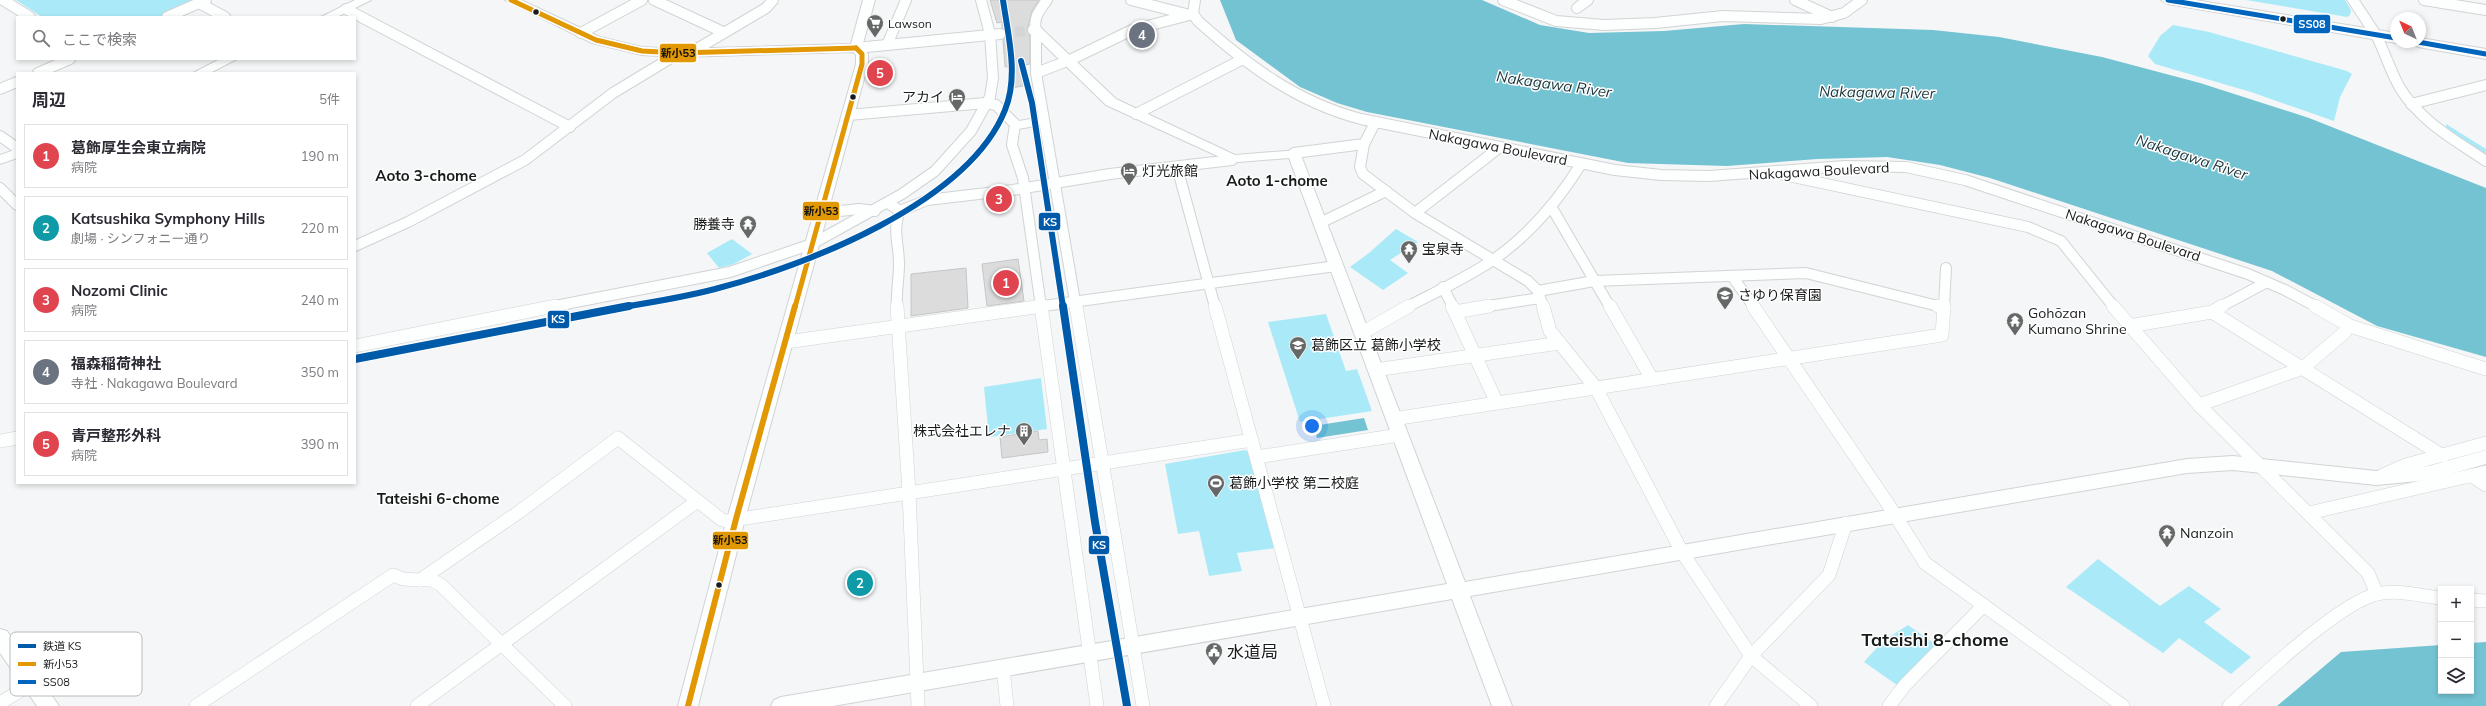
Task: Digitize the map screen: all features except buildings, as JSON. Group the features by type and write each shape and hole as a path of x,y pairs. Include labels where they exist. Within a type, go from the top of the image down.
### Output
{"main road":[{"path":"2168,0 2373,31 2390,31"},
{"path":"2210,0 2373,31 2390,36"},
{"path":"2426,36 2486,47"},
{"path":"2426,43 2486,54"}],"street":[{"path":"3,0 28,16"},
{"path":"511,0 596,40 627,48 685,53 856,48 995,34"},
{"path":"581,33 642,0"},
{"path":"654,0 723,32"},
{"path":"356,246 408,222 506,171 570,127 613,93 766,8 773,0"},
{"path":"856,48 869,0"},
{"path":"887,46 906,0"},
{"path":"356,346 682,283 730,272 812,244 875,211 919,184 945,161 965,139 990,97 993,78 995,34 981,0"},
{"path":"1047,0 1035,16 1033,23 1036,73 1044,115 1040,122 1055,182 1143,706"},
{"path":"1131,0 1182,14 1193,14"},
{"path":"1193,14 1195,0"},
{"path":"1503,0 1547,18 1591,25 1655,23 1723,16 1811,19 1832,17 1849,10 1862,0"},
{"path":"1577,8 1588,0"},
{"path":"1795,0 1832,17"},
{"path":"2353,0 2373,31 2397,83 2411,104 2421,114 2486,161"},
{"path":"2424,0 2486,10"},
{"path":"168,16 202,1 224,16"},
{"path":"329,16 362,1"},
{"path":"346,9 570,127"},
{"path":"1036,73 1070,60 1132,30 1193,14"},
{"name":"Nakagawa Boulevard","path":"1193,14 1203,26 1266,77 1318,105 1375,123 1616,170 1685,176 1773,173 1874,166 1906,167 1933,172 2002,192 2266,282 2350,326 2486,369"},
{"path":"1034,30 1070,60 1108,100 1227,155 1232,160"},
{"path":"688,706 736,520 862,64 862,54 856,48"},
{"path":"1136,114 1243,59"},
{"path":"40,72 68,60"},
{"path":"201,72 229,60"},
{"path":"0,89 16,82"},
{"path":"2411,104 2486,85"},
{"path":"848,115 986,103 996,105 1016,124 1040,122"},
{"path":"1375,123 1364,144 1360,167 1363,174 1415,213 1528,281 1539,295 1550,330 1596,388 1682,552 1751,656 1811,706"},
{"path":"1016,124 1010,134 1012,152 1023,178 1041,302 1040,308 1097,706"},
{"path":"0,136 16,147"},
{"path":"918,706 909,492 896,289 899,279 898,251 894,224 900,211 927,200 1177,166 1364,144"},
{"path":"1415,213 1500,147"},
{"path":"0,160 16,153"},
{"path":"1294,153 1502,706"},
{"path":"1362,333 1492,260 1524,236 1552,208 1581,164"},
{"path":"1177,166 1324,706"},
{"path":"1773,173 2028,227 2048,234 2061,241 2129,326 2199,405 2256,465 2309,514 2368,573 2377,594"},
{"path":"0,188 16,204"},
{"path":"1320,223 1386,191"},
{"path":"888,203 900,211"},
{"path":"1552,208 1652,379"},
{"path":"821,213 859,209 875,211"},
{"path":"786,342 1210,285 1336,266"},
{"path":"1393,419 1942,335 1946,268"},
{"path":"1455,312 1539,295 1594,281 1806,273 1944,308"},
{"path":"1732,276 1790,358 1925,563 2123,706"},
{"path":"2129,326 2212,312 2266,282"},
{"path":"1444,287 1497,403"},
{"path":"2212,312 2443,456"},
{"path":"2199,405 2303,368 2345,332"},
{"path":"1375,370 1474,354 1560,343"},
{"path":"1257,457 1400,436"},
{"path":"0,441 16,438"},
{"path":"420,580 519,512 618,438 696,502 722,520 736,520 1252,440"},
{"path":"2376,478 2406,465 2486,443"},
{"path":"781,706 2187,466 2234,463 2376,478 2429,472 2486,457"},
{"path":"2309,514 2486,472"},
{"path":"2472,476 2486,485"},
{"path":"417,706 696,502"},
{"path":"1716,706 1751,656 1828,576 1846,523"},
{"path":"196,706 393,575 403,579 432,580 441,585 565,706"},
{"path":"2230,706 2328,624 2358,603 2377,594 2438,598"},
{"path":"2474,600 2486,601"},
{"path":"1889,706 1905,685 1984,605"},
{"path":"0,638 10,652"},
{"path":"1003,668 1007,706"},
{"path":"0,703 12,696"},
{"path":"42,696 49,706"}],"shaded area":[{"path":"16,0 199,0 162,16 40,16"},
{"path":"2246,0 2345,0 2351,10 2350,15 2347,17"},
{"path":"2173,25 2209,32 2347,71 2352,74 2340,97 2334,121 2251,92 2155,64 2148,56 2160,36"},
{"path":"2446,124 2486,149 2486,157 2446,128"},
{"path":"1396,229 1418,242 1390,260 1408,273 1383,290 1350,267 1369,253"},
{"path":"732,239 752,254 734,264 719,268 707,253"},
{"path":"1326,314 1346,371 1357,369 1372,411 1300,422 1268,322"},
{"path":"1041,378 1047,429 989,437 984,387"},
{"name":"葛飾小学校 第二校庭","path":"1245,450 1248,452 1275,548 1237,553 1242,571 1209,576 1199,531 1178,534 1165,464"},
{"path":"2098,559 2160,606 2189,586 2221,609 2204,622 2251,657 2231,674 2179,638 2163,653 2066,587"},
{"path":"1908,625 1936,645 1897,685 1864,662 1883,641"}],"water":[{"name":"Nakagawa River","path":"1220,0 1482,0 1540,25 1589,33 1664,31 1744,24 1933,30 1999,37 2102,57 2200,83 2309,118 2486,188 2486,357 2377,326 2272,271 1990,178 1940,165 1887,157 1817,159 1727,166 1628,163 1367,112 1337,103 1300,87 1236,40"},
{"path":"1364,418 1368,430 1317,438 1313,426"},
{"path":"2486,642 2486,706 2277,706 2341,652 2438,645 2438,694 2474,694 2474,643"}],"tunnel":[{"path":"1000,34 1033,30"}],"rail line":[{"name":"KS","path":"356,359 715,289 792,265 836,247 880,226 921,201 958,174 987,144 1005,111 1011,84 1011,56 1003,0"},
{"name":"KS","path":"1021,61 1032,103 1095,522 1127,706"}],"transit line":[{"name":"新小53","path":"511,0 596,40 642,51 679,53 856,48"},
{"name":"SS08","path":"2168,0 2390,37"},
{"name":"SS08","path":"2426,43 2486,54"},
{"name":"新小53","path":"688,706 736,519 862,64 862,54 856,48"}],"place":[{"name":"福森稲荷神社","path":"1142,35"},
{"name":"Lawson","path":"875,38"},
{"name":"青戸整形外科","path":"880,73"},
{"name":"アカイ","path":"957,112"},
{"name":"灯光旅館","path":"1129,186"},
{"name":"Nozomi Clinic","path":"999,199"},
{"name":"勝養寺","path":"748,239"},
{"name":"宝泉寺","path":"1409,264"},
{"name":"葛飾厚生会東立病院","path":"1006,283"},
{"name":"さゆり保育園","path":"1725,310"},
{"name":"Gohōzan Kumano Shrine","path":"2015,336"},
{"name":"葛飾区立 葛飾小学校","path":"1298,360"},
{"name":"株式会社エレナ","path":"1024,446"},
{"name":"葛飾小学校 第二校庭","path":"1216,498"},
{"name":"Nanzoin","path":"2167,548"},
{"name":"Katsushika Symphony Hills","path":"860,583"},
{"name":"水道局","path":"1214,666"}],"district":[{"name":"Aoto 3-chome","path":"426,175"},
{"name":"Aoto 1-chome","path":"1277,180"},
{"name":"Tateishi 6-chome","path":"438,498"},
{"name":"Tateishi 8-chome","path":"1935,639"}]}
